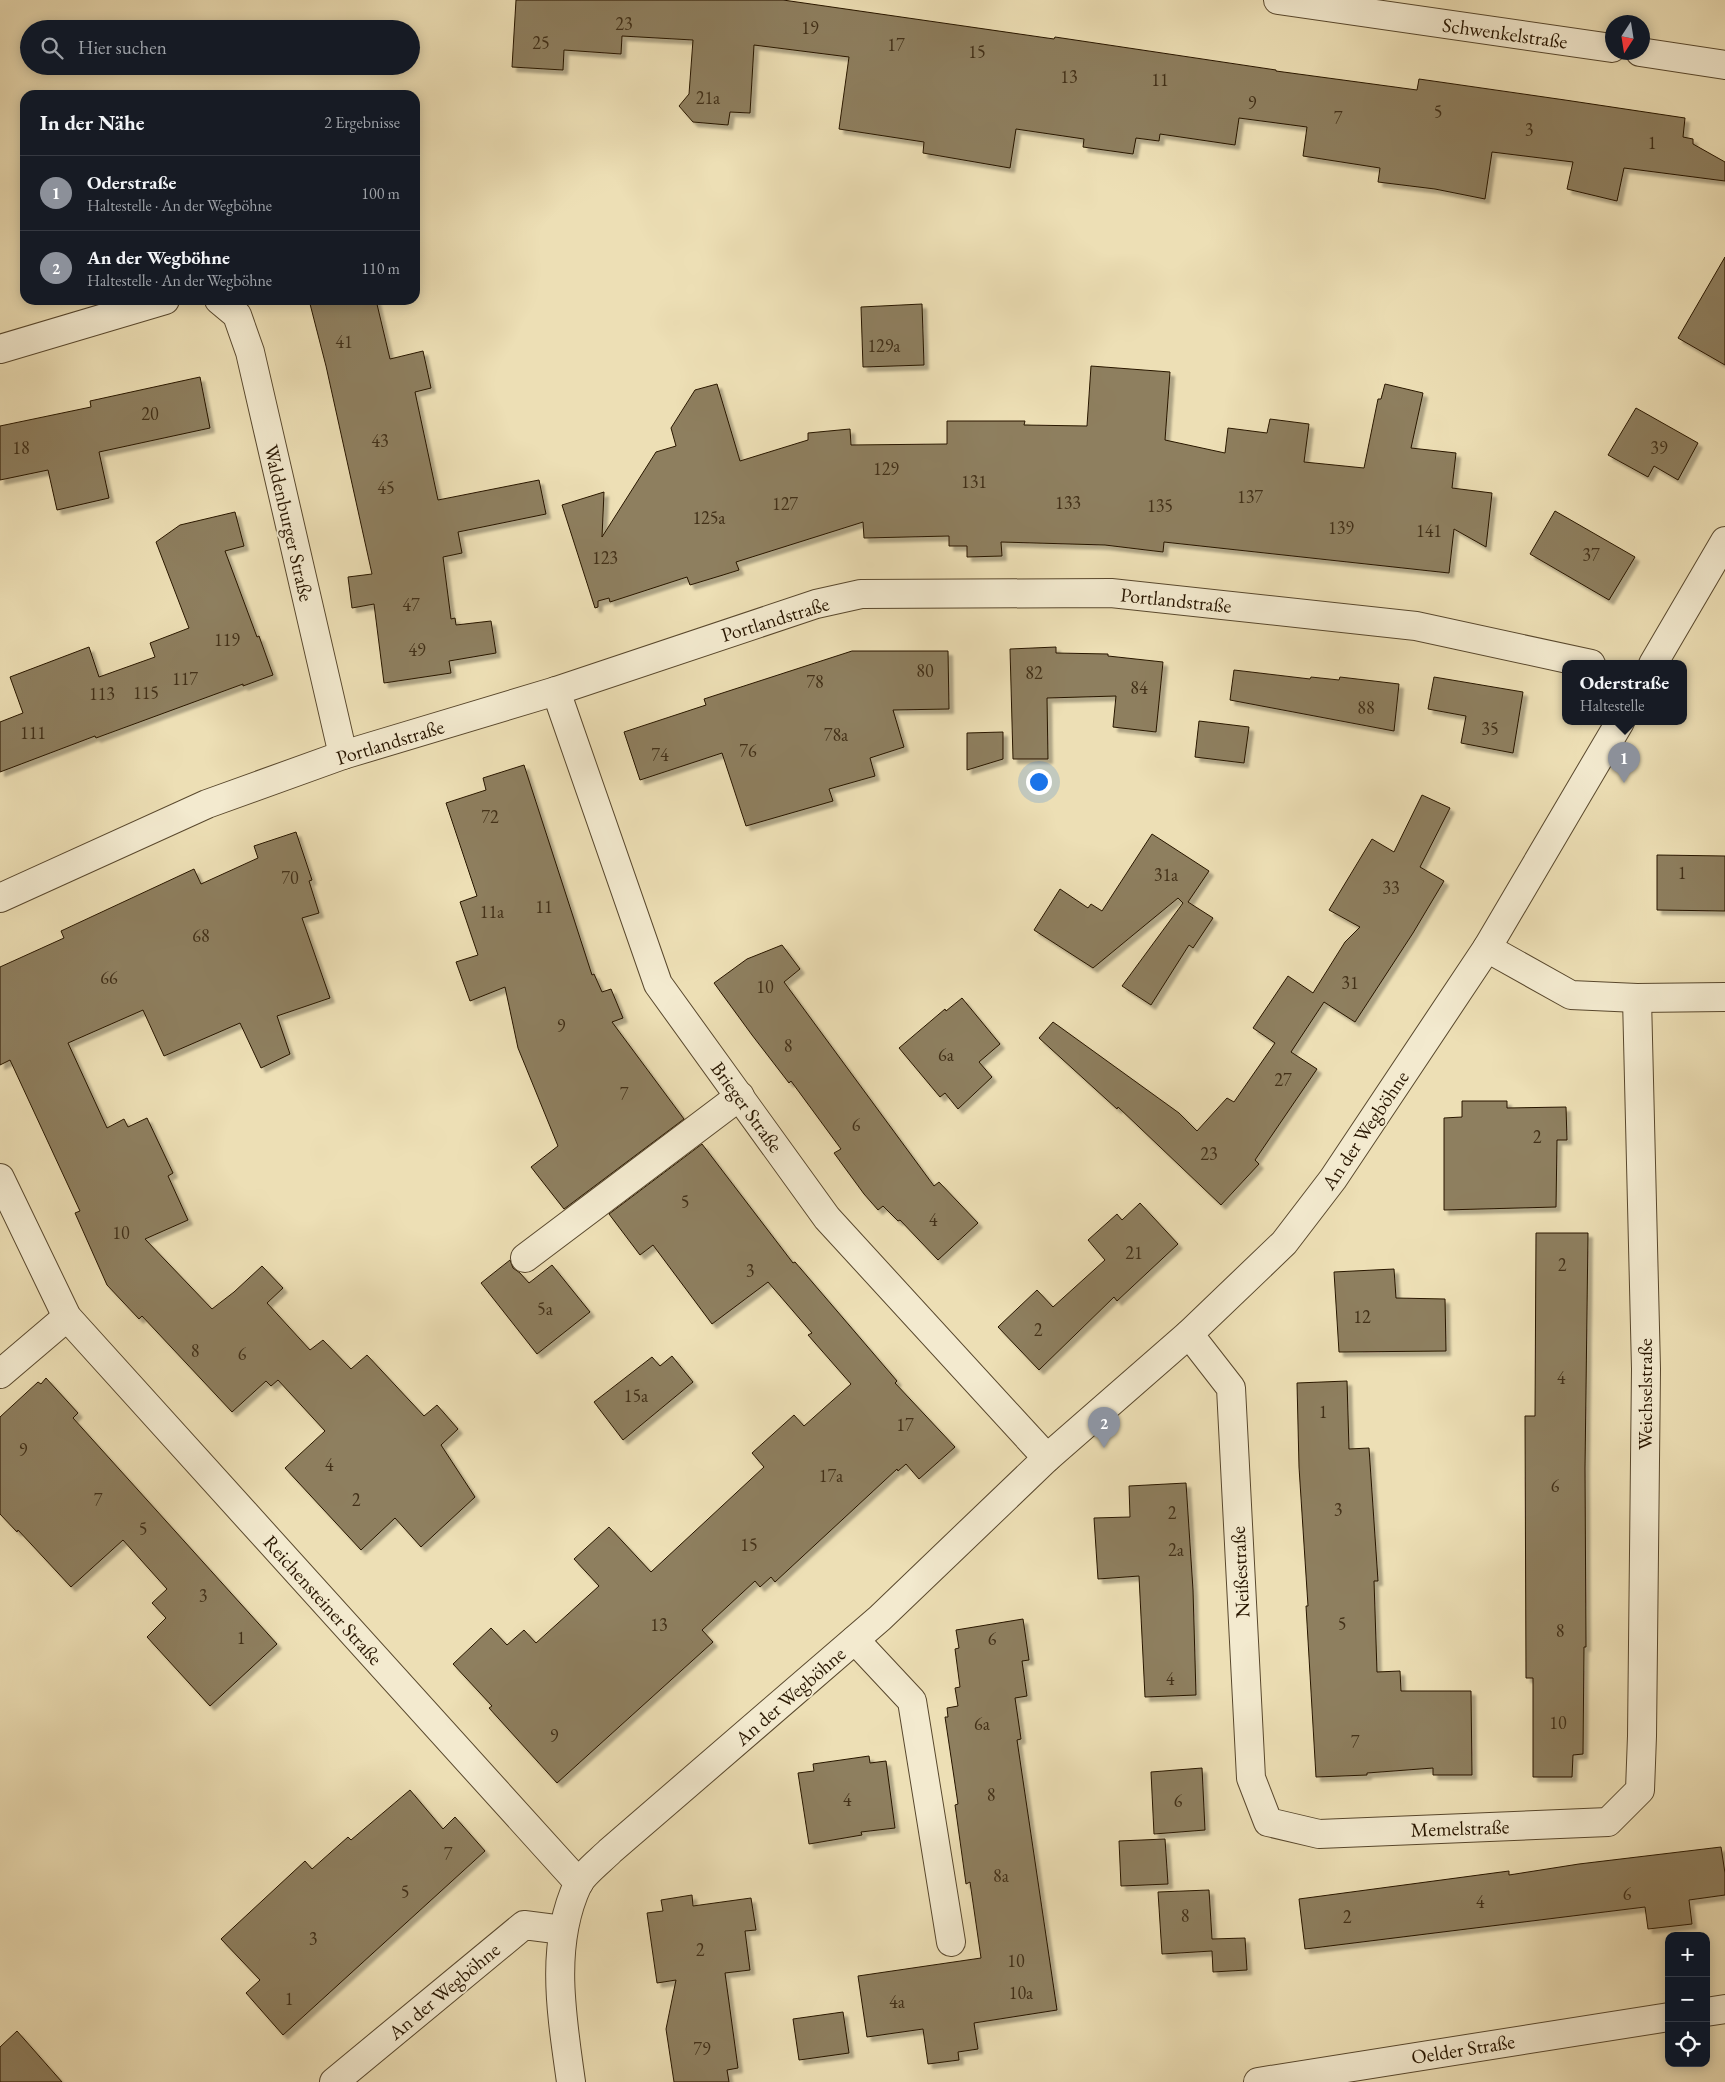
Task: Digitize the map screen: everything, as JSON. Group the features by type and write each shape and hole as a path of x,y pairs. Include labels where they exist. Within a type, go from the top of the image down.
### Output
{"street":[{"name":"Schwenkelstraße","path":"1278,0 1605,47"},
{"path":"1650,54 1725,65"},
{"path":"0,349 148,305"},
{"name":"Waldenburger Straße","path":"224,305 237,315 250,352 343,755"},
{"path":"1655,660 1725,541"},
{"name":"Portlandstraße","path":"0,898 207,804 343,755 556,691 816,604 861,594 1112,593 1416,626 1573,660"},
{"name":"Brieger Straße","path":"556,691 658,984 827,1218 1047,1458"},
{"name":"An der Wegböhne","path":"571,2082 560,1980 563,1930 578,1883 610,1851 880,1618 1047,1458 1189,1334 1284,1243 1333,1179 1487,948 1618,725"},
{"path":"1487,948 1572,995 1637,998 1725,997"},
{"name":"Weichselstraße","path":"1637,998 1646,1369 1640,1790"},
{"path":"525,1258 740,1096"},
{"name":"Reichensteiner Straße","path":"0,1178 67,1318 578,1883"},
{"path":"0,1374 67,1318"},
{"name":"Neißestraße","path":"1189,1334 1231,1388 1250,1778 1268,1822"},
{"path":"855,1640 912,1702 951,1942"},
{"name":"Memelstraße","path":"1268,1822 1319,1834 1608,1822 1640,1790"},
{"name":"An der Wegböhne","path":"334,2082 524,1925 563,1930"},
{"path":"1710,2011 1725,2009"},
{"name":"Oelder Straße","path":"1258,2082 1665,2018"}],"building":[{"path":"516,0 783,0 1054,39 1055,37 1276,71 1417,90 1419,79 1565,100 1685,118 1683,137 1693,139 1693,144 1725,162 1725,181 1624,168 1617,201 1567,189 1573,162 1492,152 1485,199 1435,189 1378,182 1380,168 1303,156 1307,127 1239,118 1235,145 1160,134 1159,141 1136,138 1133,154 1083,147 1084,139 1016,129 1010,168 923,153 924,142 839,129 849,57 754,45 750,113 730,112 728,125 693,122 679,106 689,94 693,40 622,36 621,54 564,50 563,70 512,67"},
{"path":"1725,257 1725,365 1678,338"},
{"path":"922,304 924,365 863,367 861,307"},
{"path":"310,305 377,305 390,359 423,351 431,388 415,392 438,500 539,480 546,514 458,532 462,553 443,557 451,619 455,618 456,625 491,621 496,653 449,661 451,673 384,683 374,604 352,608 348,577 372,574 326,366"},
{"path":"1091,366 1170,372 1165,440 1225,453 1228,428 1267,433 1270,419 1309,424 1304,462 1364,468 1378,399 1381,399 1385,384 1423,393 1411,448 1456,453 1452,488 1492,493 1486,547 1454,529 1449,573 1164,542 1163,552 1105,545 1001,542 1002,556 967,557 967,546 949,546 949,536 864,538 863,522 736,562 739,570 690,585 687,577 610,602 609,598 598,601 598,607 595,608 562,505 604,492 602,537 656,452 676,446 671,428 695,390 717,384 740,461 808,440 808,433 850,429 851,445 947,444 947,421 1025,421 1024,425 1087,426"},
{"path":"200,377 210,428 99,452 109,498 57,510 48,470 0,480 0,426 91,407 90,401"},
{"path":"1636,408 1698,443 1678,480 1654,466 1648,477 1608,455"},
{"path":"1555,511 1635,557 1609,600 1530,554"},
{"path":"235,512 244,546 225,551 273,675 243,686 243,684 96,738 95,736 0,772 0,722 23,713 10,677 89,647 99,677 155,657 150,643 189,628 156,542 180,525"},
{"path":"1056,647 1056,653 1108,654 1108,656 1163,662 1156,732 1113,727 1116,696 1047,698 1048,759 1013,759 1010,649"},
{"path":"852,651 948,651 949,709 893,710 904,747 870,758 875,776 829,789 833,801 746,826 722,753 640,780 624,732 706,705 704,699"},
{"path":"1234,670 1310,679 1311,677 1339,680 1340,677 1399,684 1394,731 1230,700"},
{"path":"1434,677 1523,692 1513,753 1461,743 1466,716 1428,709"},
{"path":"1199,721 1249,727 1244,763 1195,757"},
{"path":"1003,732 1003,759 967,770 967,733"},
{"path":"524,765 592,975 594,974 602,992 611,989 623,1018 612,1022 684,1119 564,1209 531,1167 558,1146 518,1048 505,987 470,1001 456,962 478,955 460,902 477,896 446,803 486,790 483,778"},
{"path":"1422,795 1450,808 1420,867 1444,881 1413,933 1355,1022 1324,1002 1291,1052 1317,1069 1255,1160 1259,1164 1221,1205 1118,1107 1117,1109 1039,1038 1053,1022 1179,1113 1197,1131 1227,1098 1234,1102 1275,1043 1253,1028 1288,976 1313,993 1345,942 1360,927 1329,910 1372,839 1394,852"},
{"path":"296,832 312,880 309,881 319,913 302,918 330,998 277,1016 290,1054 261,1068 240,1023 164,1056 143,1010 68,1043 107,1128 124,1119 128,1127 147,1118 173,1173 168,1176 188,1220 145,1239 212,1309 262,1266 283,1288 267,1303 310,1350 323,1340 351,1369 367,1355 424,1416 437,1405 458,1429 441,1445 475,1497 421,1547 395,1518 361,1550 285,1468 325,1431 278,1380 271,1386 266,1381 232,1412 142,1316 139,1319 107,1285 75,1213 80,1211 10,1060 0,1065 0,967 64,938 61,931 194,869 201,884 258,858 254,846"},
{"path":"1152,834 1209,871 1188,902 1213,918 1193,948 1189,945 1151,1005 1122,986 1183,903 1178,898 1093,968 1034,930 1060,889 1088,908 1091,904 1102,911"},
{"path":"1657,855 1725,856 1725,911 1657,910"},
{"path":"782,945 800,969 784,982 934,1186 939,1182 978,1223 938,1260 900,1220 898,1221 883,1206 878,1210 864,1194 834,1153 841,1149 791,1081 789,1083 714,983 747,959"},
{"path":"962,998 1000,1044 979,1062 992,1077 958,1109 945,1093 940,1097 899,1048 945,1009 946,1011"},
{"path":"1462,1101 1507,1101 1507,1108 1566,1107 1567,1140 1557,1140 1556,1207 1444,1210 1444,1118 1462,1117"},
{"path":"702,1144 793,1263 795,1262 897,1381 895,1383 955,1447 919,1479 906,1464 898,1471 897,1469 775,1582 771,1577 760,1587 755,1581 702,1630 713,1642 557,1783 489,1708 492,1706 453,1664 491,1628 507,1645 524,1630 536,1643 599,1586 574,1559 609,1527 651,1572 764,1467 752,1453 794,1415 804,1426 851,1384 808,1335 812,1333 768,1282 712,1324 653,1245 640,1255 609,1214"},
{"path":"1140,1203 1178,1244 1117,1301 1114,1297 1039,1370 998,1327 1037,1290 1053,1307 1105,1260 1088,1240 1117,1214 1122,1220"},
{"path":"1536,1233 1588,1233 1585,1468 1586,1647 1584,1647 1583,1754 1573,1755 1572,1777 1533,1777 1533,1678 1526,1678 1525,1416 1535,1416"},
{"path":"510,1260 513,1268 529,1283 552,1265 590,1312 537,1354 481,1283"},
{"path":"1394,1269 1396,1298 1445,1299 1446,1351 1339,1352 1334,1272"},
{"path":"672,1356 693,1382 623,1440 594,1402 652,1357 660,1366"},
{"path":"46,1378 78,1413 73,1418 277,1644 210,1706 147,1637 166,1618 152,1603 167,1589 123,1540 71,1587 18,1530 17,1532 0,1514 0,1417 38,1382 41,1384"},
{"path":"1347,1381 1349,1449 1369,1448 1378,1581 1374,1581 1377,1672 1400,1671 1401,1691 1471,1691 1472,1775 1433,1775 1433,1768 1367,1773 1367,1775 1316,1777 1299,1467 1297,1383"},
{"path":"1186,1483 1193,1590 1196,1695 1145,1697 1139,1576 1098,1579 1094,1518 1130,1517 1129,1486"},
{"path":"1023,1619 1029,1660 1022,1661 1027,1696 1015,1698 1021,1739 1017,1740 1057,2010 974,2023 978,2049 958,2052 959,2060 928,2064 923,2029 867,2037 858,1976 981,1958 970,1882 966,1884 955,1805 958,1804 945,1717 948,1717 947,1708 958,1706 955,1688 960,1687 955,1649 959,1648 956,1630"},
{"path":"869,1756 870,1763 886,1761 895,1828 861,1832 862,1835 809,1844 798,1773 814,1771 813,1764"},
{"path":"1202,1768 1205,1830 1154,1834 1151,1772"},
{"path":"410,1790 443,1829 455,1817 485,1851 283,2035 246,1993 260,1980 221,1939 305,1861 312,1869 348,1837 351,1840"},
{"path":"1165,1839 1168,1884 1121,1886 1119,1841"},
{"path":"1721,1847 1725,1873 1725,1895 1689,1900 1692,1924 1648,1929 1645,1907 1305,1949 1299,1899 1509,1871 1509,1875 1579,1864"},
{"path":"1209,1890 1212,1939 1245,1938 1247,1970 1213,1972 1212,1951 1162,1954 1158,1892"},
{"path":"692,1895 693,1906 751,1898 756,1930 745,1931 750,1970 725,1973 738,2068 727,2070 729,2082 674,2082 666,2029 676,1980 657,1983 647,1913 663,1911 661,1900"},
{"path":"843,2012 849,2053 799,2060 793,2019"},
{"path":"17,2031 62,2082 0,2082 0,2047"}],"place":[{"name":"Oderstraße","path":"1624,783"},
{"name":"An der Wegböhne","path":"1104,1448"}]}
